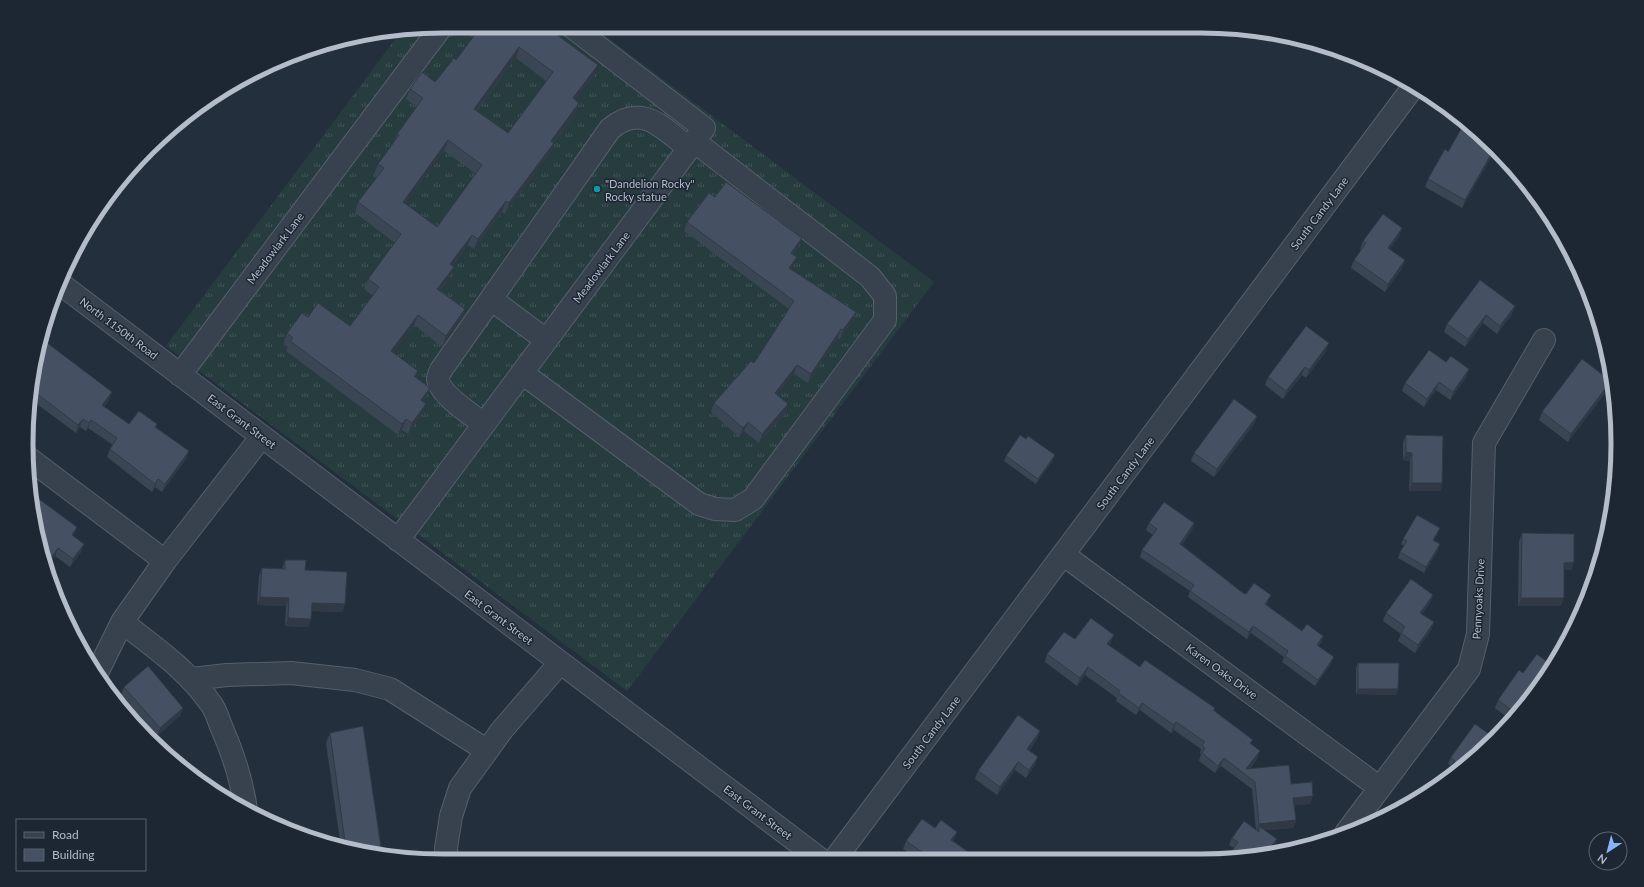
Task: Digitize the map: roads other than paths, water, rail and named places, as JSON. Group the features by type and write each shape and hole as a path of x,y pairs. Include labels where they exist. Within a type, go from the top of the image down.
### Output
{"street":[{"name":"Meadowlark Lane","path":"180,374 437,33"},
{"name":"Meadowlark Lane","path":"398,540 704,128 580,33"},
{"name":"South Candy Lane","path":"839,854 1410,91"},
{"path":"484,424 449,396 440,386 438,378 441,370 610,129 617,122 627,118 639,116 650,120 692,144 870,277 885,296 885,320 753,499 735,510 714,509 699,504 522,373"},
{"name":"North 1150th Road","path":"64,286 180,374"},
{"path":"491,299 546,340"},
{"name":"Pennyoaks Drive","path":"1352,825 1469,669 1478,634 1484,442 1544,340"},
{"name":"East Grant Street","path":"180,374 813,854"},
{"path":"99,668 122,622 165,561 262,436"},
{"path":"34,462 165,561"},
{"name":"Karen Oaks Drive","path":"1064,555 1380,788"},
{"path":"122,622 166,656 192,679 212,705 230,745 243,789 245,803"},
{"path":"446,854 446,848 451,816 460,788 486,750 560,663"},
{"path":"192,679 227,674 291,673 355,680 390,689 486,750"}],"place":[{"name":"\"Dandelion Rocky\" Rocky statue","path":"597,189"}]}
